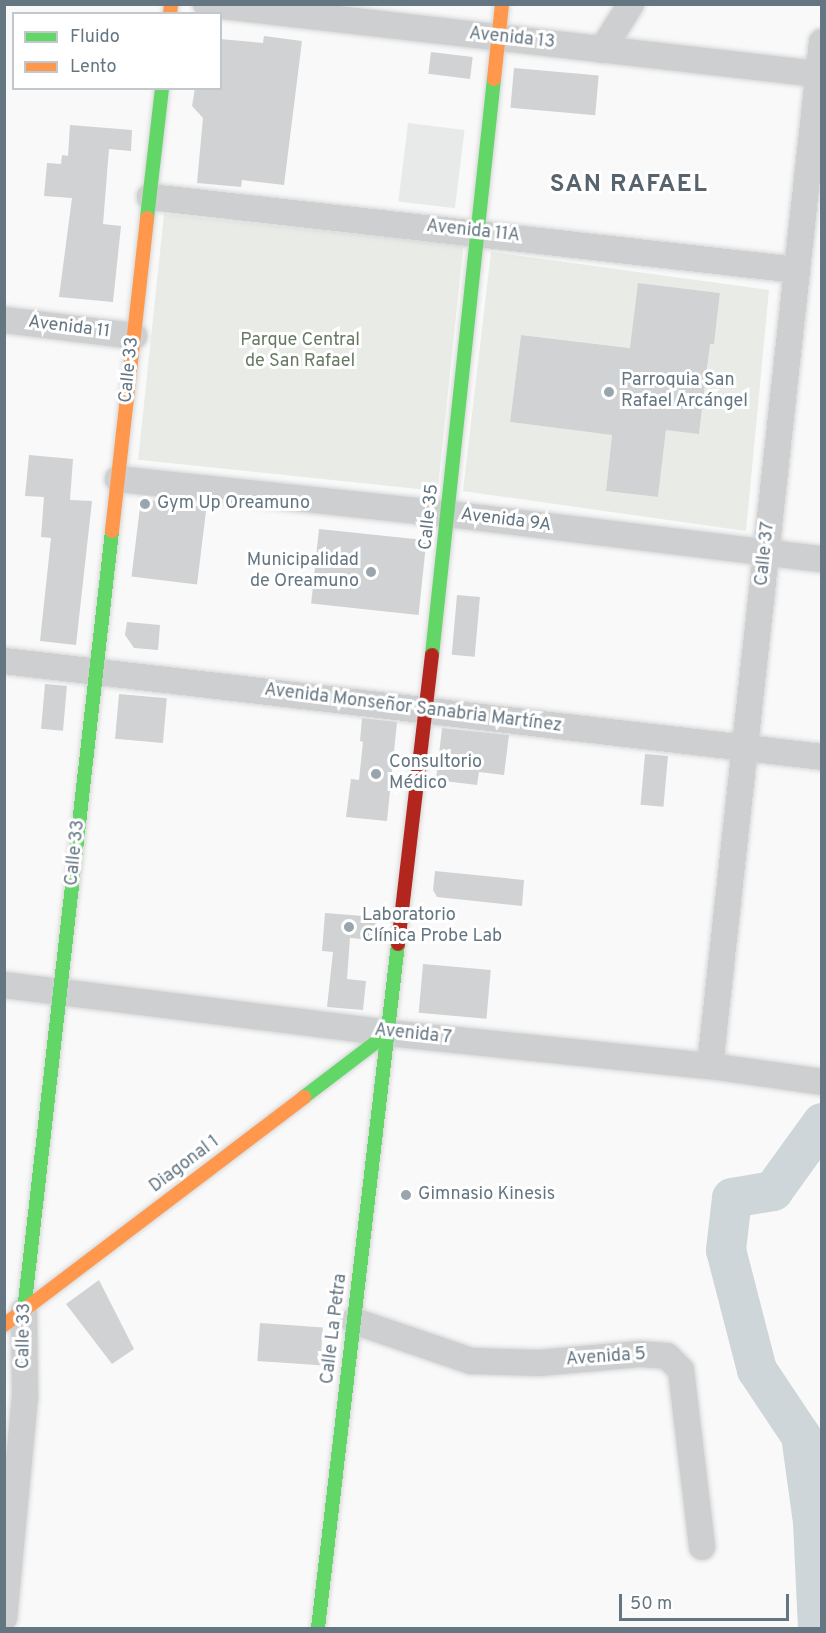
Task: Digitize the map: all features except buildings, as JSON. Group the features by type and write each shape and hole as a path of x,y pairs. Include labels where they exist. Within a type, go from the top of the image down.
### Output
{"main road":[{"name":"Calle 35","path":"388,1033 448,514 502,4"},
{"name":"Calle 33","path":"14,1318 60,992 162,90"},
{"name":"Diagonal 1","path":"14,1318 388,1033"},
{"name":"Calle La Petra","path":"318,1629 388,1033"}],"street":[{"name":"Avenida 13","path":"206,4 818,74"},
{"path":"602,50 631,4"},
{"name":"Calle 37","path":"710,1066 822,42"},
{"name":"Avenida 11A","path":"150,197 797,270"},
{"name":"Avenida 11","path":"4,320 134,336"},
{"name":"Avenida 9A","path":"118,479 448,514 822,559"},
{"name":"Avenida Monseñor Sanabria Martínez","path":"4,661 822,757"},
{"name":"Avenida 7","path":"4,985 388,1033 710,1066 822,1082"},
{"name":"Calle 33","path":"4,1618 25,1397 14,1318"},
{"name":"Avenida 5","path":"354,1321 471,1361 539,1363 639,1354 667,1356 681,1370 702,1547"}],"shaded area":[{"path":"408,123 465,130 455,208 398,201"}],"green space":[{"name":"Parque Central de San Rafael","path":"164,214 463,245 438,491 138,460"},
{"path":"491,252 769,290 746,531 463,491","holes":["638,283 720,293 714,344 684,341 708,363 699,433 666,430 658,497 606,491 612,435 510,422 521,335 676,353"]}],"waterway":[{"path":"818,1628 813,1522 801,1436 757,1370 726,1250 732,1198 773,1191 822,1123"}],"traffic: fast":[{"path":"432,655 494,79"},
{"path":"147,218 162,90"},
{"path":"24,1311 112,531"},
{"path":"318,1628 398,944"},
{"path":"304,1097 388,1033"}],"traffic: slow":[{"path":"170,12 171,4"},
{"path":"494,79 502,4"},
{"path":"112,531 147,218"},
{"path":"4,1325 304,1097"}],"traffic: jam":[{"path":"398,944 432,655"}],"place":[{"name":"Parroquia San Rafael Arcángel","path":"609,392"},
{"name":"Gym Up Oreamuno","path":"145,504"},
{"name":"Municipalidad de Oreamuno","path":"371,572"},
{"name":"Consultorio Médico","path":"376,774"},
{"name":"Laboratorio Clínica Probe Lab","path":"349,927"},
{"name":"Gimnasio Kinesis","path":"406,1195"}],"district":[{"name":"SAN RAFAEL","path":"629,186"}]}
